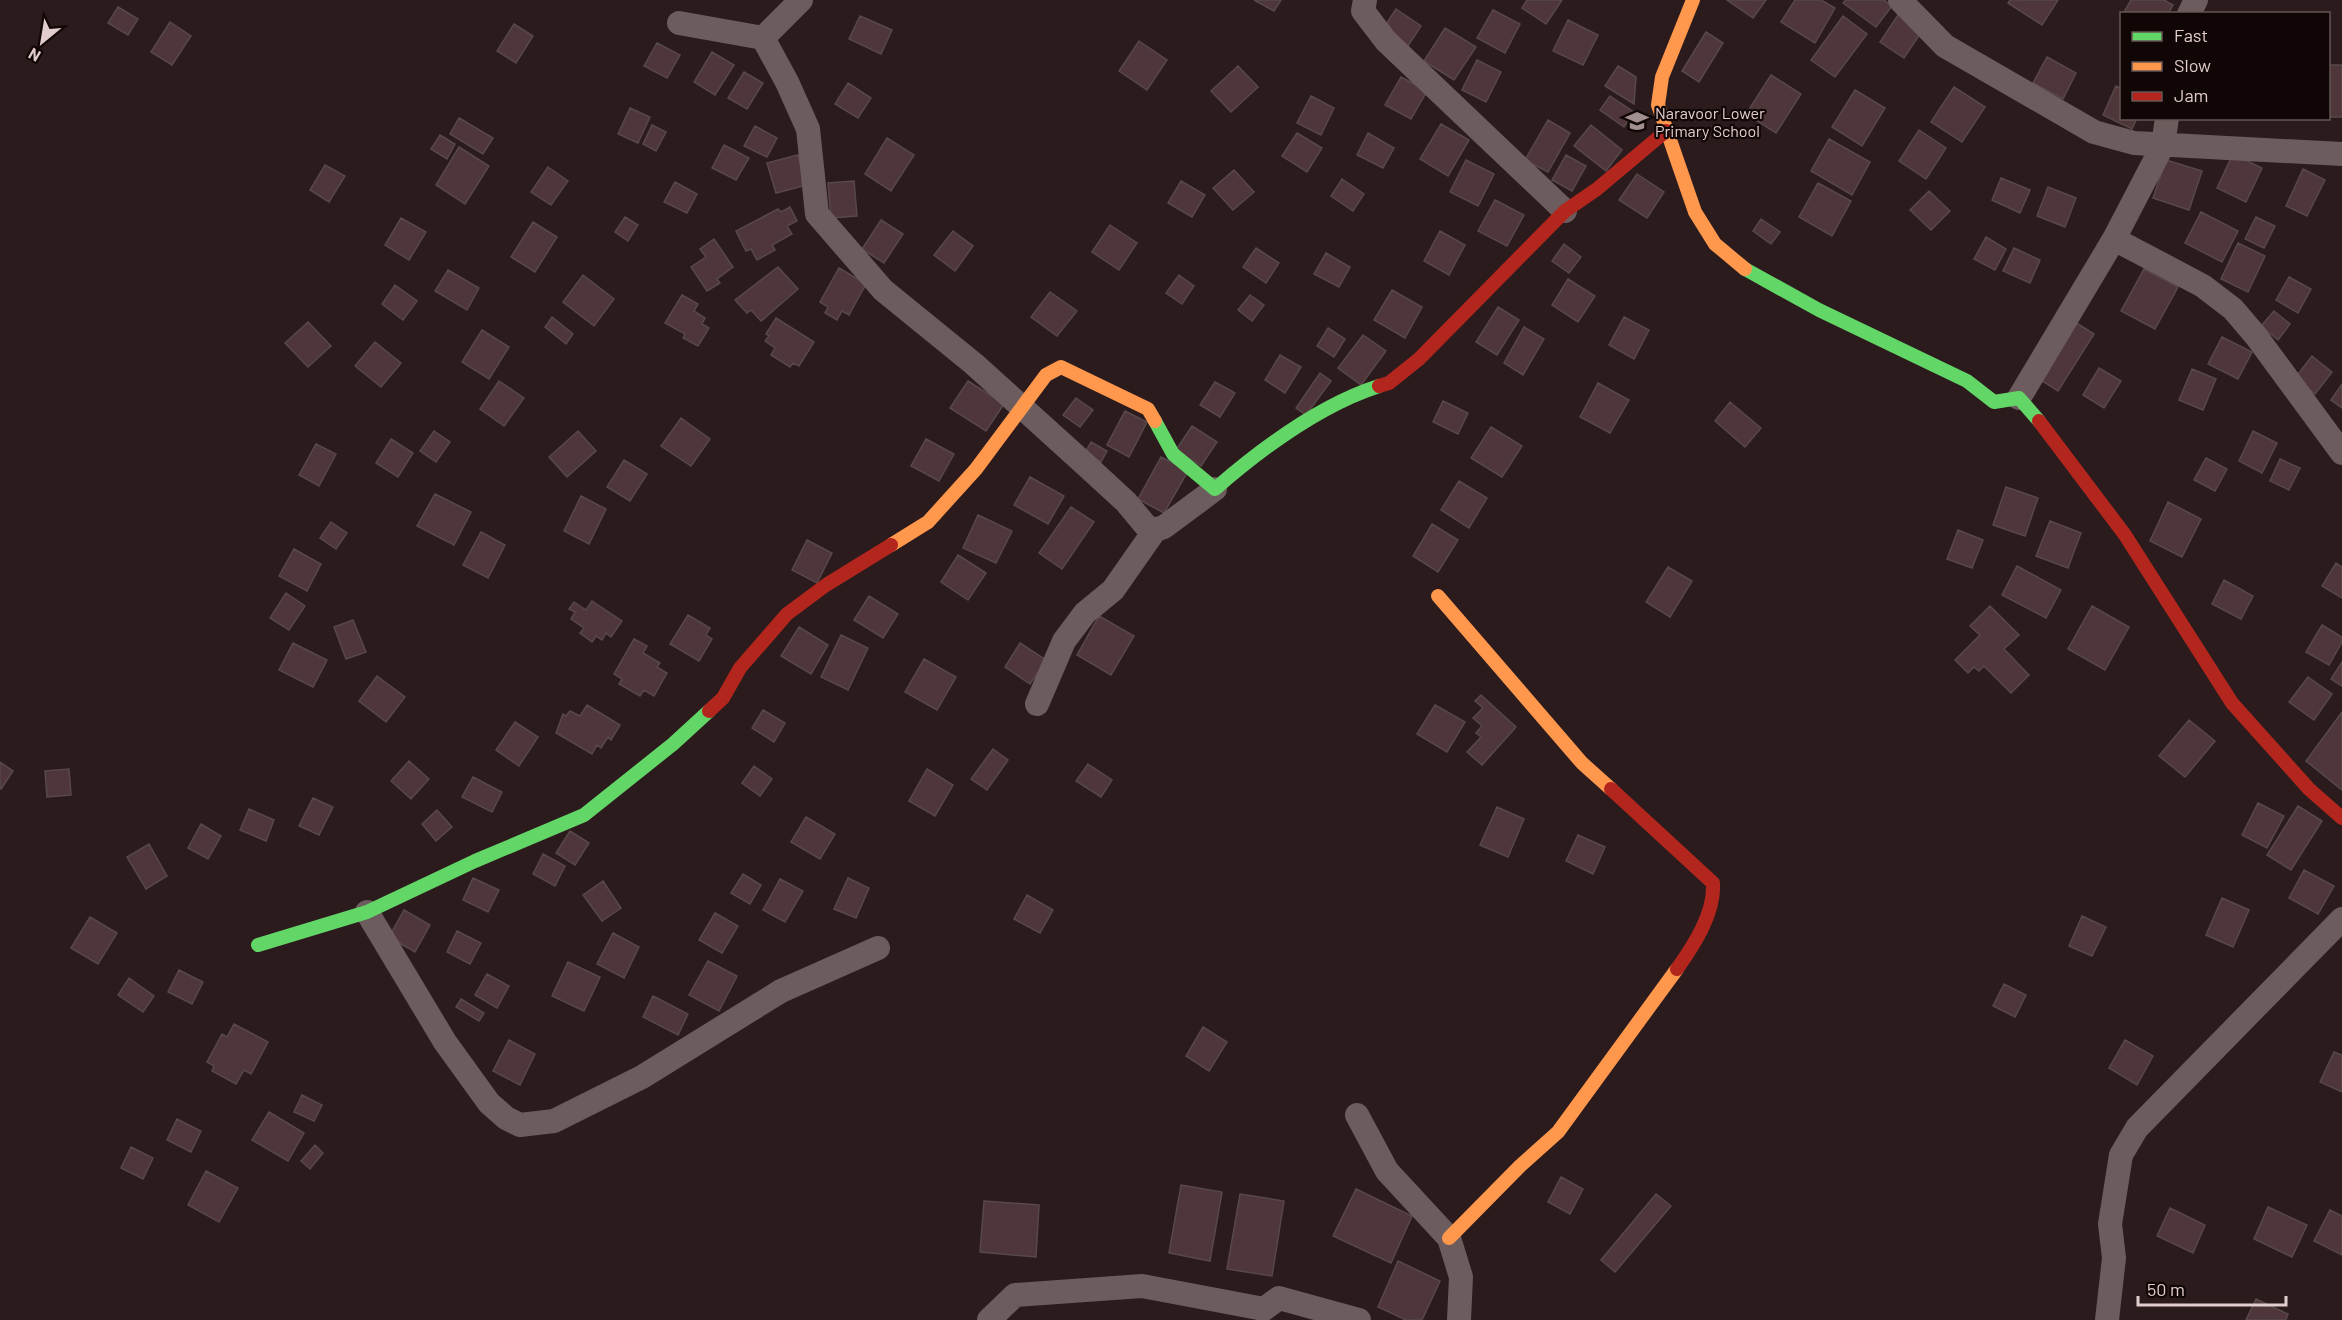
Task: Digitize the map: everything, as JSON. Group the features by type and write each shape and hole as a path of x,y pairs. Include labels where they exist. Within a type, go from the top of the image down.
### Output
{"street":[{"path":"764,38 801,0"},
{"path":"1365,0 1363,11 1386,41 1565,211"},
{"path":"1693,0 1662,77 1658,105 1695,212 1715,244 1739,266 1819,310 1967,381 1994,402 2019,398"},
{"path":"1900,0 1945,46 2094,132 2134,143 2342,154"},
{"path":"679,23 764,38"},
{"path":"764,38 808,129 817,214 883,290 974,364 1020,409 1126,502 1146,526 1155,530"},
{"path":"2019,398 2114,239 2163,145 2167,120"},
{"path":"1037,704 1064,640 1085,613 1113,590 1155,530 1182,516 1239,468 1303,424 1361,393 1389,383 1404,371 1565,211 1597,189 1666,131"},
{"path":"2114,239 2159,266 2203,286 2233,309 2342,453"},
{"path":"258,945 367,912 475,861 584,815 673,744 723,698 740,668 787,614 826,585 928,522 976,469 1040,381 1061,368 1148,409 1173,454 1215,489"},
{"path":"2019,398 2054,437 2125,535 2232,703 2309,789 2342,818"},
{"path":"1438,596 1582,763 1713,883 1714,899 1690,951 1557,1132 1449,1238"},
{"path":"367,912 451,1051 489,1103 506,1118 520,1125 554,1121 652,1071 781,991 878,948"},
{"path":"2107,1320 2114,1258 2110,1224 2121,1155 2145,1119 2342,919"},
{"path":"1357,1115 1387,1171 1449,1238 1461,1277 1459,1320"},
{"path":"989,1320 1015,1294 1142,1286 1264,1314 1279,1298 1359,1320"}],"building":[{"path":"1254,0 1281,0 1274,11"},
{"path":"1527,0 1562,0 1546,24 1522,8"},
{"path":"1727,0 1766,0 1753,18"},
{"path":"1795,0 1821,0 1835,8 1815,43 1781,22"},
{"path":"1846,0 1884,0 1892,6 1876,27 1843,3"},
{"path":"2010,0 2058,0 2042,25 2008,3"},
{"path":"2131,0 2164,0 2173,5 2169,12 2124,12"},
{"path":"118,7 138,19 128,35 108,23"},
{"path":"1396,9 1421,26 1408,46 1383,29"},
{"path":"1493,10 1520,24 1505,53 1477,38"},
{"path":"1898,15 1922,31 1904,58 1880,42"},
{"path":"860,16 892,30 881,54 849,39"},
{"path":"1843,16 1867,34 1835,77 1811,60"},
{"path":"1568,20 1598,35 1583,65 1553,51"},
{"path":"170,22 191,36 172,65 151,52"},
{"path":"514,24 533,36 516,63 497,51"},
{"path":"1445,28 1476,47 1454,80 1424,61"},
{"path":"1706,32 1723,43 1699,82 1682,71"},
{"path":"1139,41 1167,60 1147,90 1119,71"},
{"path":"657,43 680,55 667,78 644,66"},
{"path":"712,52 734,65 715,95 694,82"},
{"path":"2047,57 2076,73 2063,99 2033,83"},
{"path":"1477,60 1501,72 1486,102 1462,90"},
{"path":"2330,65 2342,65 2342,117 2330,117"},
{"path":"1238,66 1258,87 1231,112 1211,91"},
{"path":"1618,66 1636,77 1634,104 1605,86"},
{"path":"744,72 763,83 747,109 728,98"},
{"path":"1771,75 1801,94 1776,133 1746,114"},
{"path":"1401,77 1427,91 1411,119 1385,105"},
{"path":"848,83 871,98 858,118 835,104"},
{"path":"2116,86 2120,88 2120,120 2136,120 2132,129 2103,115"},
{"path":"1954,87 1985,107 1962,142 1931,122"},
{"path":"1855,90 1885,108 1862,146 1832,127"},
{"path":"1311,96 1334,108 1321,135 1297,123"},
{"path":"1610,96 1634,112 1624,127 1600,110"},
{"path":"630,108 650,117 638,143 618,134"},
{"path":"459,118 493,138 483,154 450,134"},
{"path":"1548,120 1570,133 1548,172 1525,160"},
{"path":"1441,124 1469,140 1448,176 1420,159"},
{"path":"652,125 666,132 656,151 643,144"},
{"path":"1591,125 1622,150 1606,171 1574,146"},
{"path":"755,126 777,138 767,157 744,146"},
{"path":"1919,130 1946,148 1926,179 1899,161"},
{"path":"1297,133 1322,148 1307,172 1282,156"},
{"path":"1368,133 1394,148 1383,168 1357,155"},
{"path":"440,135 455,144 447,159 431,149"},
{"path":"887,138 914,155 891,191 865,174"},
{"path":"1829,139 1870,162 1852,195 1811,171"},
{"path":"724,145 749,158 736,180 712,168"},
{"path":"459,147 489,166 465,204 436,185"},
{"path":"2233,154 2262,168 2246,202 2217,188"},
{"path":"798,155 807,185 776,193 767,163"},
{"path":"1566,155 1586,166 1572,191 1552,180"},
{"path":"1466,160 1494,174 1478,206 1450,192"},
{"path":"2166,160 2202,171 2189,210 2153,198"},
{"path":"325,165 345,176 329,202 310,190"},
{"path":"548,167 568,181 551,205 531,192"},
{"path":"2303,169 2325,180 2307,216 2286,206"},
{"path":"1234,170 1254,192 1233,210 1213,188"},
{"path":"1637,174 1664,192 1647,218 1619,200"},
{"path":"2001,178 2030,190 2020,213 1992,200"},
{"path":"1342,179 1364,194 1353,211 1331,196"},
{"path":"854,181 857,216 831,218 828,183"},
{"path":"1181,181 1205,195 1192,217 1168,203"},
{"path":"675,182 697,194 687,213 664,202"},
{"path":"1818,183 1851,201 1832,236 1799,217"},
{"path":"2048,187 2076,198 2065,227 2037,216"},
{"path":"1929,191 1950,211 1931,230 1910,210"},
{"path":"1495,200 1524,215 1507,246 1478,231"},
{"path":"790,207 797,221 787,226 792,234 772,245 775,250 757,260 751,249 746,251 736,231 778,209 781,212"},
{"path":"2201,212 2238,231 2222,262 2185,243"},
{"path":"625,217 638,225 628,241 615,232"},
{"path":"2256,217 2275,226 2264,248 2245,239"},
{"path":"401,218 426,232 409,260 385,245"},
{"path":"1761,219 1780,232 1771,244 1753,231"},
{"path":"881,220 903,234 884,263 862,249"},
{"path":"533,222 557,237 535,272 511,257"},
{"path":"1110,225 1137,243 1119,270 1092,252"},
{"path":"953,231 973,246 955,271 934,255"},
{"path":"1440,231 1465,245 1449,275 1424,261"},
{"path":"1986,237 2006,249 1995,270 1974,259"},
{"path":"714,239 733,267 717,279 720,283 707,291 691,267 706,257 700,249"},
{"path":"2238,243 2265,256 2248,292 2221,279"},
{"path":"1564,244 1581,257 1569,273 1552,261"},
{"path":"1256,248 1279,263 1266,283 1243,267"},
{"path":"2014,248 2040,260 2030,283 2003,271"},
{"path":"1326,253 1350,267 1339,287 1314,274"},
{"path":"778,267 798,289 761,321 751,310 747,313 735,300"},
{"path":"839,268 866,284 849,315 842,311 837,320 825,313 828,307 820,302"},
{"path":"2144,269 2178,287 2155,329 2121,311"},
{"path":"448,270 479,288 467,310 435,291"},
{"path":"583,275 614,299 594,326 563,302"},
{"path":"1179,275 1194,286 1182,304 1166,293"},
{"path":"2289,277 2311,289 2298,313 2276,300"},
{"path":"1568,279 1595,296 1578,322 1552,305"},
{"path":"395,285 417,301 403,320 382,304"},
{"path":"1392,290 1422,307 1405,338 1374,320"},
{"path":"1050,292 1077,311 1057,336 1031,317"},
{"path":"682,295 698,304 694,311 705,318 702,324 709,328 698,346 683,338 685,334 665,323"},
{"path":"1250,295 1264,305 1252,321 1238,310"},
{"path":"1498,307 1519,320 1497,355 1476,342"},
{"path":"2274,311 2290,324 2278,340 2261,326"},
{"path":"552,317 573,334 566,344 545,327"},
{"path":"1624,317 1649,330 1634,359 1609,345"},
{"path":"776,318 814,342 799,366 793,363 790,367 771,355 775,348 765,341 769,336 766,334"},
{"path":"308,322 331,346 308,367 285,343"},
{"path":"2075,322 2094,334 2058,391 2039,379"},
{"path":"1524,327 1544,339 1523,375 1504,363"},
{"path":"1328,328 1345,339 1334,357 1317,346"},
{"path":"482,330 509,347 489,379 462,362"},
{"path":"1363,335 1386,351 1361,385 1338,368"},
{"path":"2222,337 2252,352 2238,379 2208,364"},
{"path":"375,342 401,363 381,387 355,366"},
{"path":"1280,355 1301,367 1285,393 1265,380"},
{"path":"2312,356 2332,372 2315,394 2295,378"},
{"path":"2099,368 2121,381 2104,408 2083,395"},
{"path":"2192,369 2216,379 2203,410 2179,400"},
{"path":"1320,373 1331,381 1306,415 1296,408"},
{"path":"499,381 524,398 504,426 480,409"},
{"path":"968,381 1004,404 986,431 950,408"},
{"path":"1215,382 1235,393 1220,417 1200,405"},
{"path":"1598,383 1629,400 1610,433 1580,417"},
{"path":"2342,384 2342,408 2331,400"},
{"path":"1076,398 1093,410 1080,427 1063,415"},
{"path":"1443,401 1468,413 1458,434 1433,422"},
{"path":"1730,402 1761,428 1745,447 1715,421"},
{"path":"1125,411 1147,422 1129,457 1107,445"},
{"path":"681,418 710,439 691,466 661,446"},
{"path":"1192,426 1217,442 1201,466 1176,450"},
{"path":"1491,427 1522,446 1502,477 1471,458"},
{"path":"434,431 450,442 436,462 420,451"},
{"path":"578,431 596,451 567,477 549,457"},
{"path":"2253,431 2277,443 2262,473 2239,461"},
{"path":"391,439 413,453 398,477 376,463"},
{"path":"926,439 954,454 939,481 911,466"},
{"path":"1091,442 1107,451 1101,462 1085,453"},
{"path":"316,444 336,454 319,486 299,475"},
{"path":"1161,457 1188,471 1164,513 1138,499"},
{"path":"2206,458 2227,469 2215,491 2194,480"},
{"path":"2280,459 2300,468 2289,490 2270,481"},
{"path":"624,460 647,474 630,501 607,487"},
{"path":"1030,477 1064,496 1048,524 1014,505"},
{"path":"1459,481 1487,498 1469,528 1441,510"},
{"path":"2006,487 2038,498 2025,536 1993,525"},
{"path":"435,494 471,512 454,545 417,526"},
{"path":"581,496 606,509 589,544 564,531"},
{"path":"2168,502 2201,519 2182,557 2150,541"},
{"path":"1071,507 1094,522 1062,569 1039,553"},
{"path":"978,515 1012,531 996,563 963,548"},
{"path":"2050,521 2081,533 2068,568 2036,556"},
{"path":"331,522 347,533 336,549 320,538"},
{"path":"1432,524 1458,540 1438,572 1413,556"},
{"path":"1958,530 1983,540 1972,568 1947,559"},
{"path":"481,532 505,545 488,578 463,565"},
{"path":"807,540 832,553 817,583 792,570"},
{"path":"294,549 321,564 307,591 279,576"},
{"path":"958,555 986,573 968,600 941,582"},
{"path":"2336,563 2342,567 2342,598 2322,586"},
{"path":"2017,566 2061,590 2046,618 2002,595"},
{"path":"1668,567 1692,581 1670,617 1646,602"},
{"path":"2224,580 2253,596 2241,619 2212,604"},
{"path":"286,593 305,606 289,630 270,618"},
{"path":"869,596 898,614 883,638 854,620"},
{"path":"592,601 622,621 611,637 606,633 602,640 596,636 592,642 580,633 584,628 571,619 575,612 569,609 574,602 586,610"},
{"path":"1990,606 2019,635 2004,649 2029,675 2011,693 1984,666 1979,671 1974,667 1968,673 1955,660 1980,635 1970,626"},
{"path":"2092,606 2129,627 2105,670 2068,649"},
{"path":"688,615 710,628 706,635 712,639 699,661 670,644"},
{"path":"1099,616 1134,636 1111,675 1077,655"},
{"path":"353,620 366,652 346,659 334,627"},
{"path":"2322,625 2342,637 2342,642 2329,665 2306,652"},
{"path":"799,627 828,645 811,674 781,656"},
{"path":"841,635 868,648 848,690 821,677"},
{"path":"634,639 647,646 643,653 660,663 657,667 667,673 654,696 644,690 640,696 619,684 622,679 614,674"},
{"path":"293,643 327,660 313,687 279,670"},
{"path":"1020,643 1046,660 1030,684 1005,667"},
{"path":"924,659 956,677 937,710 905,692"},
{"path":"2342,662 2342,686 2331,679"},
{"path":"377,676 405,697 386,722 359,701"},
{"path":"2308,677 2332,694 2314,720 2289,702"},
{"path":"1481,695 1516,727 1482,765 1467,752 1481,737 1476,733 1482,726 1473,718 1483,708 1475,701"},
{"path":"587,705 620,725 611,740 608,737 601,748 597,745 592,754 556,733 563,714 566,716 570,711 580,716"},
{"path":"1435,705 1465,722 1447,752 1417,734"},
{"path":"763,710 785,723 774,742 752,728"},
{"path":"2342,712 2342,790 2306,761"},
{"path":"2189,720 2215,741 2185,777 2159,756"},
{"path":"515,722 538,737 519,766 496,750"},
{"path":"993,749 1008,760 987,790 971,779"},
{"path":"409,761 429,779 411,799 391,781"},
{"path":"0,762 13,771 1,789 0,788"},
{"path":"1088,764 1112,780 1101,797 1076,781"},
{"path":"754,766 772,779 760,796 742,783"},
{"path":"69,769 71,795 47,797 45,771"},
{"path":"927,769 953,785 935,816 909,801"},
{"path":"473,777 502,792 492,812 462,797"},
{"path":"313,798 333,807 319,835 299,826"},
{"path":"2258,803 2284,816 2267,848 2242,835"},
{"path":"2298,806 2322,821 2291,870 2267,855"},
{"path":"1497,807 1524,819 1508,857 1480,845"},
{"path":"249,809 274,820 266,841 240,830"},
{"path":"437,810 452,827 436,841 422,824"},
{"path":"806,817 835,834 820,859 791,842"},
{"path":"201,824 221,836 208,859 188,848"},
{"path":"570,831 589,843 575,865 556,853"},
{"path":"1578,835 1605,847 1593,874 1566,861"},
{"path":"149,844 167,876 146,889 127,857"},
{"path":"543,854 565,866 555,886 533,874"},
{"path":"2304,870 2334,886 2318,914 2289,898"},
{"path":"743,874 761,885 750,904 731,893"},
{"path":"473,878 499,890 488,912 463,900"},
{"path":"848,878 869,888 856,918 834,909"},
{"path":"780,879 803,891 785,922 763,910"},
{"path":"603,881 621,908 602,921 583,895"},
{"path":"1027,895 1053,910 1040,933 1014,919"},
{"path":"2222,898 2249,910 2233,947 2206,935"},
{"path":"404,910 430,925 415,952 389,937"},
{"path":"715,913 738,926 722,953 699,940"},
{"path":"2082,916 2106,927 2092,956 2069,946"},
{"path":"90,917 117,933 98,964 71,948"},
{"path":"457,931 481,943 470,964 447,952"},
{"path":"613,933 639,947 624,978 597,964"},
{"path":"708,961 737,976 719,1011 689,995"},
{"path":"568,962 600,977 584,1011 552,996"},
{"path":"179,970 203,982 192,1004 168,992"},
{"path":"487,974 509,986 497,1008 475,995"},
{"path":"129,978 154,996 143,1012 118,995"},
{"path":"2004,984 2026,995 2015,1017 1993,1006"},
{"path":"653,996 688,1014 678,1035 643,1017"},
{"path":"461,999 484,1013 479,1021 456,1007"},
{"path":"234,1024 268,1042 251,1074 244,1070 236,1084 212,1071 214,1066 207,1062 222,1034 227,1037"},
{"path":"1203,1027 1227,1042 1209,1071 1186,1056"},
{"path":"509,1040 535,1054 520,1085 493,1071"},
{"path":"2125,1040 2153,1056 2137,1085 2109,1068"},
{"path":"2334,1052 2342,1055 2342,1092 2320,1082"},
{"path":"302,1095 322,1105 314,1121 294,1112"},
{"path":"269,1112 304,1133 288,1161 252,1140"},
{"path":"177,1119 201,1131 191,1152 167,1140"},
{"path":"315,1145 323,1153 310,1169 301,1161"},
{"path":"131,1147 153,1158 143,1179 121,1168"},
{"path":"206,1171 238,1188 219,1222 188,1205"},
{"path":"1561,1177 1583,1189 1570,1214 1548,1202"},
{"path":"1181,1185 1222,1192 1210,1261 1169,1253"},
{"path":"1356,1189 1412,1216 1391,1263 1333,1236"},
{"path":"1240,1194 1284,1201 1272,1276 1227,1269"},
{"path":"1656,1194 1671,1206 1615,1272 1601,1260"},
{"path":"984,1201 1039,1205 1036,1257 980,1252"},
{"path":"2268,1207 2307,1225 2292,1257 2254,1239"},
{"path":"2170,1208 2205,1225 2193,1253 2157,1236"},
{"path":"2330,1210 2342,1216 2342,1255 2314,1241"},
{"path":"1398,1261 1440,1281 1422,1320 1406,1320 1378,1307"},
{"path":"2256,1299 2288,1314 2286,1320 2246,1320"}],"traffic: fast":[{"path":"1745,269 1819,310 1967,381 1994,402 2019,398 2039,421"},
{"path":"1155,421 1173,454 1215,489 1292,429 1335,404 1379,386"},
{"path":"258,945 367,912 475,861 584,815 673,744 709,711"}],"traffic: slow":[{"path":"1693,0 1662,77 1658,105 1695,212 1715,244 1745,269"},
{"path":"891,545 928,522 976,469 1046,375 1061,367 1148,409 1155,421"},
{"path":"1438,596 1582,763 1611,789"},
{"path":"1449,1238 1520,1166 1558,1132 1677,969"}],"traffic: jam":[{"path":"1379,386 1389,383 1419,359 1565,211 1597,189 1666,131"},
{"path":"2039,421 2125,535 2232,703 2309,789 2342,818"},
{"path":"709,711 723,698 740,668 787,614 826,585 891,545"},
{"path":"1611,789 1713,883 1711,906 1707,917 1677,969"}],"place":[{"name":"Naravoor Lower Primary School","path":"1637,121"}]}
